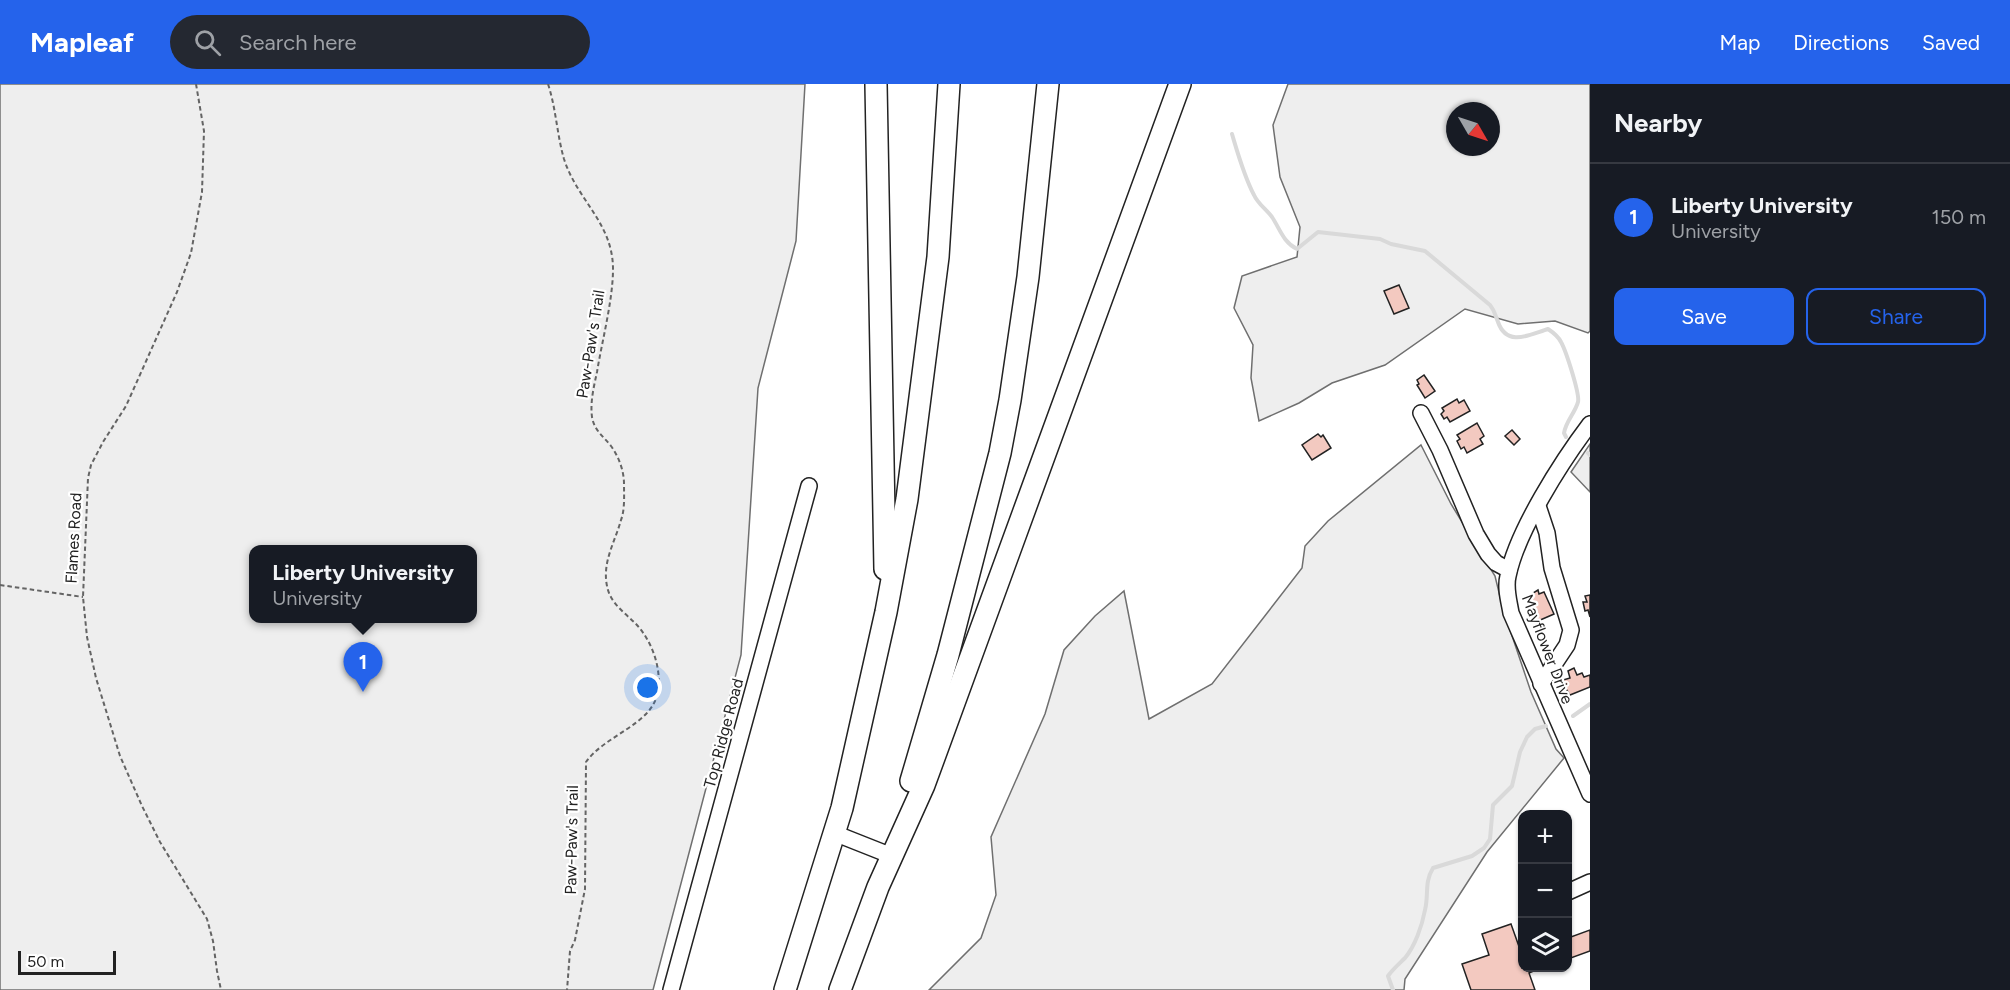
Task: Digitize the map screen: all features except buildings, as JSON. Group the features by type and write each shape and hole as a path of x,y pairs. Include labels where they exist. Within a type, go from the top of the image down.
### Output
{"highway":[{"path":"876,84 886,612"},
{"path":"785,990 842,808 886,612 907,499 938,257 949,84"},
{"path":"878,887 920,756 1000,453 1028,277 1048,84"},
{"path":"840,990 878,887 928,774 1180,84"}],"street":[{"path":"1421,413 1440,450 1476,534 1496,563 1509,570"},
{"name":"Mayflower Drive","path":"1590,424 1572,448 1538,506 1512,560 1507,592 1511,613 1590,794"},
{"name":"Top Ridge Road","path":"671,990 808,486"},
{"path":"1538,506 1547,533 1552,568 1571,630 1567,645 1541,684"},
{"path":"834,834 887,854"},
{"path":"1572,890 1590,882"}],"path":[{"name":"Flames Road","path":"196,84 204,131 201,192 191,253 177,292 126,406 91,465 88,478 82,597 87,637 96,678 120,756 160,842 207,919 221,990"},
{"name":"Paw-Paw's Trail","path":"548,84 564,158 591,211 606,231 612,256 613,280 592,414 594,426 618,457 624,482 622,519 606,566 607,586 619,608 645,635 655,658 659,683 653,706 634,723 593,752 586,762 584,774 585,889 575,940 570,951 567,990"},
{"path":"0,585 82,597"}],"shaded area":[{"path":"0,84 805,84 796,241 758,388 741,655 653,990 0,990"},
{"path":"1288,84 1590,84 1590,331 1588,333 1555,321 1518,324 1465,309 1385,365 1332,383 1299,403 1259,421 1251,378 1253,345 1234,308 1242,276 1297,257 1300,227 1280,177 1273,125"},
{"path":"1590,444 1590,492 1571,472"},
{"path":"1421,445 1451,504 1495,576 1503,609 1531,692 1556,749 1564,758 1521,810 1518,810 1518,814 1487,852 1405,979 1404,990 929,990 981,938 996,895 991,837 1045,714 1064,650 1095,616 1124,591 1149,719 1212,684 1302,568 1305,546 1328,521"}],"waterway":[{"path":"1232,134 1250,188 1292,246 1297,249 1318,232 1380,239 1391,244 1425,251 1490,305 1502,330 1507,335 1527,336 1548,329 1556,335 1566,354 1578,397 1577,406 1565,429 1566,437"},
{"path":"1573,716 1590,704"},
{"path":"1393,990 1388,976 1409,953 1418,936 1433,868 1472,856 1484,848 1490,839 1493,805 1512,786 1520,752 1527,737 1535,729 1546,726"}],"place":[{"name":"Liberty University","path":"363,692"}]}
